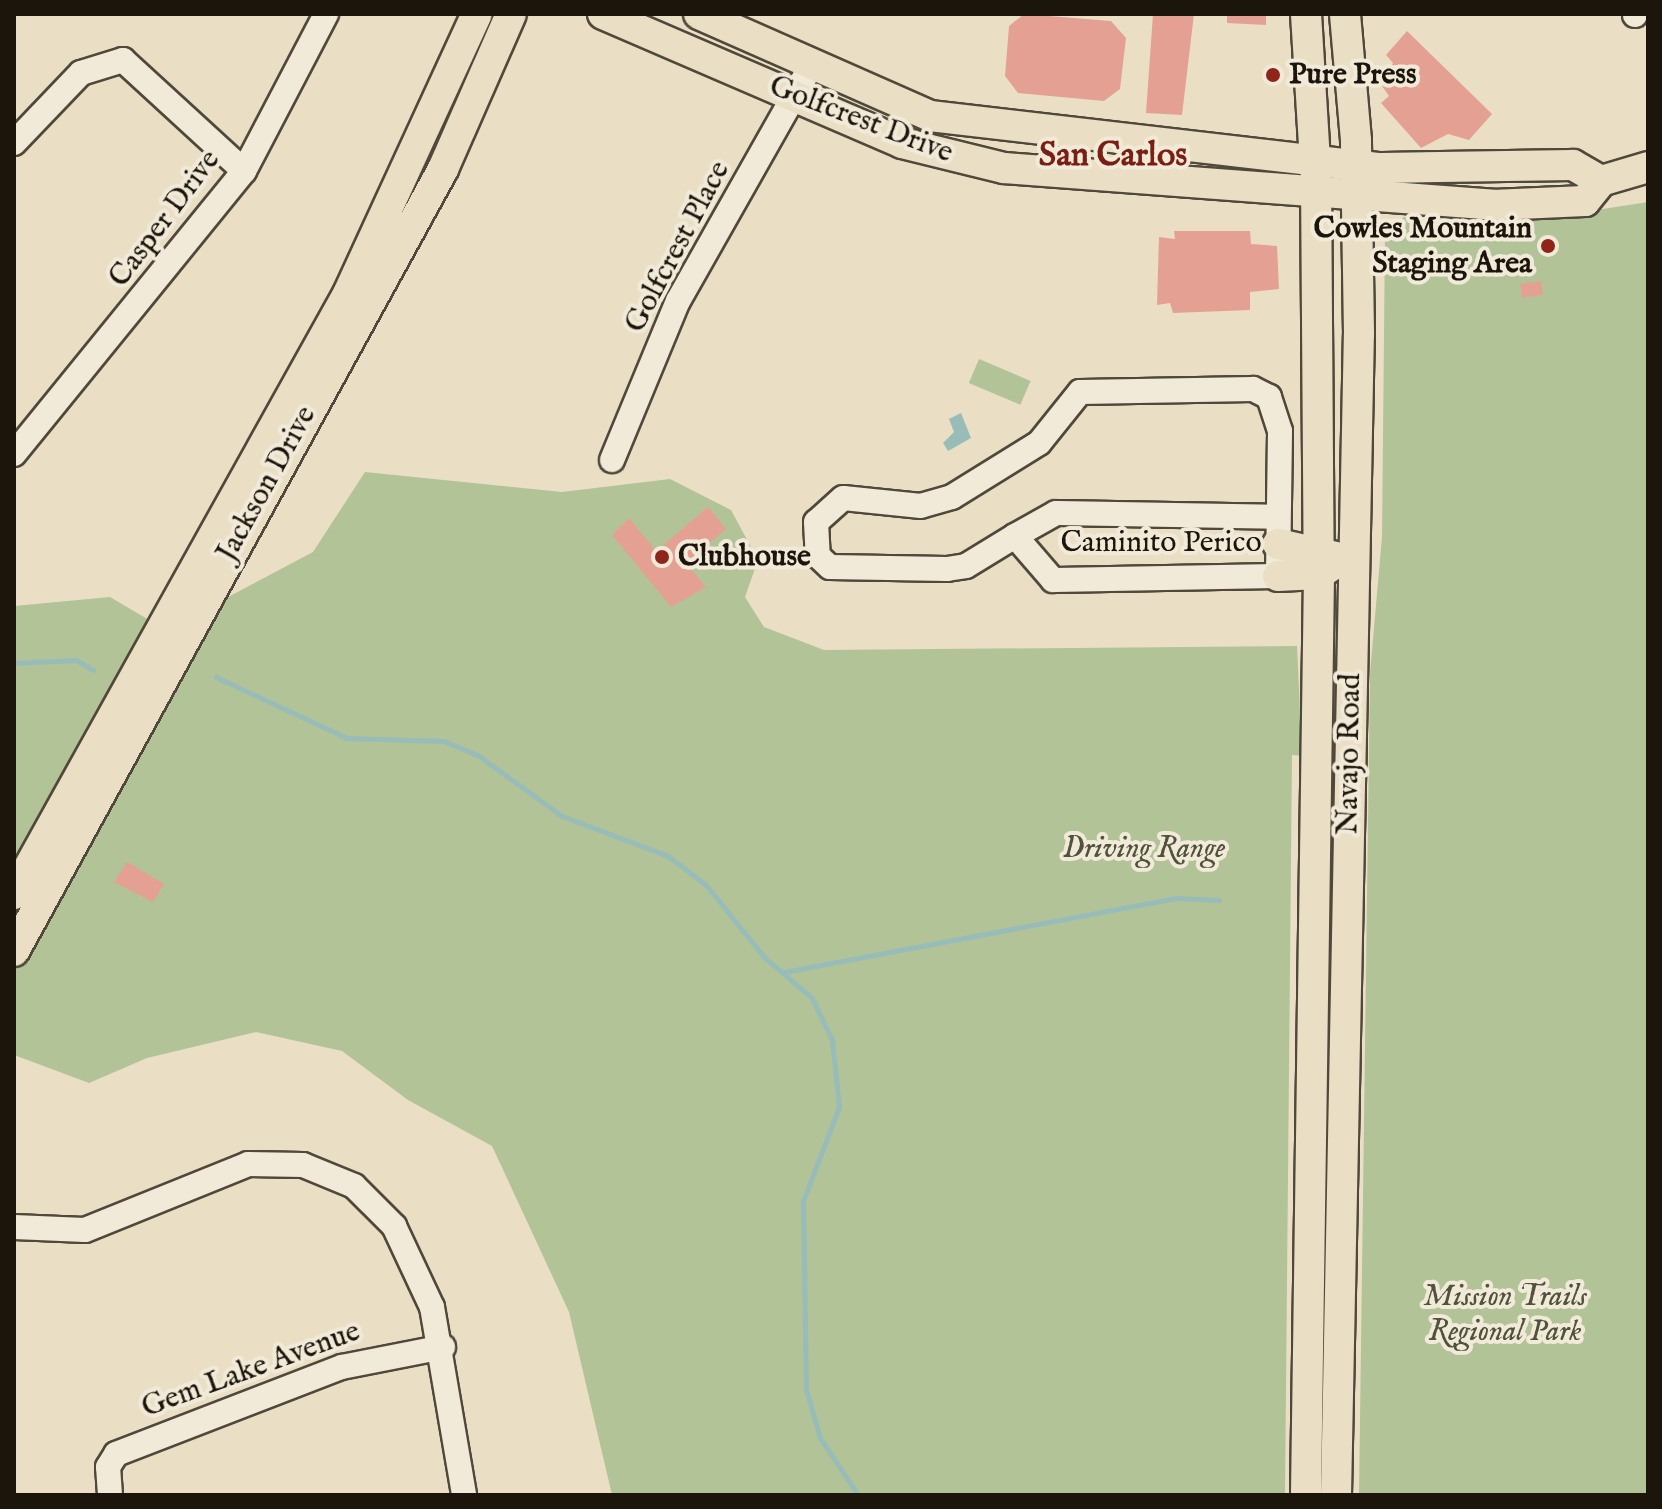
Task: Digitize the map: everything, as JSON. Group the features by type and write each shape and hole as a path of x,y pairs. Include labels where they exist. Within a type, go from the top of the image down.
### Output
{"main road":[{"name":"Jackson Drive","path":"14,894 348,294 477,14"},
{"name":"Jackson Drive","path":"14,951 443,169 511,14"},
{"name":"Golfcrest Drive","path":"603,14 902,143 993,166 1316,173"},
{"name":"Golfcrest Drive","path":"699,14 809,69 930,116 1044,135 1357,178 1494,205 1585,201 1601,181 1648,167"},
{"name":"Navajo Road","path":"1306,14 1316,173 1326,562 1306,1495"},
{"name":"Navajo Road","path":"1336,1495 1357,178 1345,14"},
{"path":"1349,748 1338,685 1326,562 1354,516"},
{"path":"1278,530 1326,562"},
{"path":"1278,576 1326,562"}],"street":[{"name":"Casper Drive","path":"21,449 244,171 326,14"},
{"path":"14,143 81,73 123,60 244,171"},
{"name":"Golfcrest Place","path":"612,460 678,301 797,97 809,69"},
{"path":"1278,530 1056,513 966,566 840,568 818,556 816,522 843,498 921,506 952,497 1039,443 1080,392 1253,389 1269,397 1280,431 1278,576"},
{"name":"Caminito Perico","path":"1015,536 1053,580 1278,576"},
{"path":"14,1227 85,1230 248,1164 321,1170 369,1198 394,1226 443,1347 464,1495"},
{"name":"Gem Lake Avenue","path":"109,1491 116,1454 342,1367 443,1347"}],"green space":[{"name":"Mission Trails Regional Park","path":"1648,202 1648,1495 1359,1495 1370,673 1382,537 1385,233 1404,217 1519,222"},
{"path":"979,359 1031,381 1020,405 969,383"},
{"name":"Driving Range","path":"365,472 562,492 670,479 731,510 758,560 745,597 764,627 824,650 1297,646 1302,756 1292,755 1285,1495 612,1495 569,1312 492,1146 408,1100 342,1051 256,1032 147,1058 89,1083 14,1055 14,606 110,597 166,630 313,552"}],"water":[{"path":"961,413 971,438 948,451 943,443 954,432 949,419"}],"building":[{"path":"1024,14 1111,21 1126,38 1120,89 1104,101 1018,93 1005,76 1009,26"},
{"path":"1153,14 1194,14 1182,115 1146,113"},
{"path":"1227,14 1266,14 1266,25 1227,23"},
{"path":"1407,31 1492,114 1469,140 1448,134 1421,148 1381,103 1389,96 1382,86 1393,63 1386,55"},
{"path":"1174,231 1250,231 1251,244 1277,246 1279,289 1250,292 1250,310 1173,313 1170,303 1157,305 1159,237 1175,239"},
{"path":"1541,281 1543,295 1522,298 1520,284"},
{"name":"Clubhouse","path":"708,507 726,529 686,563 706,587 671,607 612,535 629,518 656,551"},
{"path":"127,862 164,884 153,902 114,882"}],"waterway":[{"path":"14,663 76,660 93,670"},
{"path":"216,677 347,738 444,741 479,756 562,816 668,856 706,885 765,958 812,998 832,1040 839,1107 803,1201 806,1389 820,1438 858,1495"},
{"path":"784,972 1176,898 1219,900"}],"place":[{"name":"Pure Press","path":"1273,75"},
{"name":"Cowles Mountain Staging Area","path":"1548,246"},
{"name":"Clubhouse","path":"662,557"}],"district":[{"name":"San Carlos","path":"1113,156"}]}
